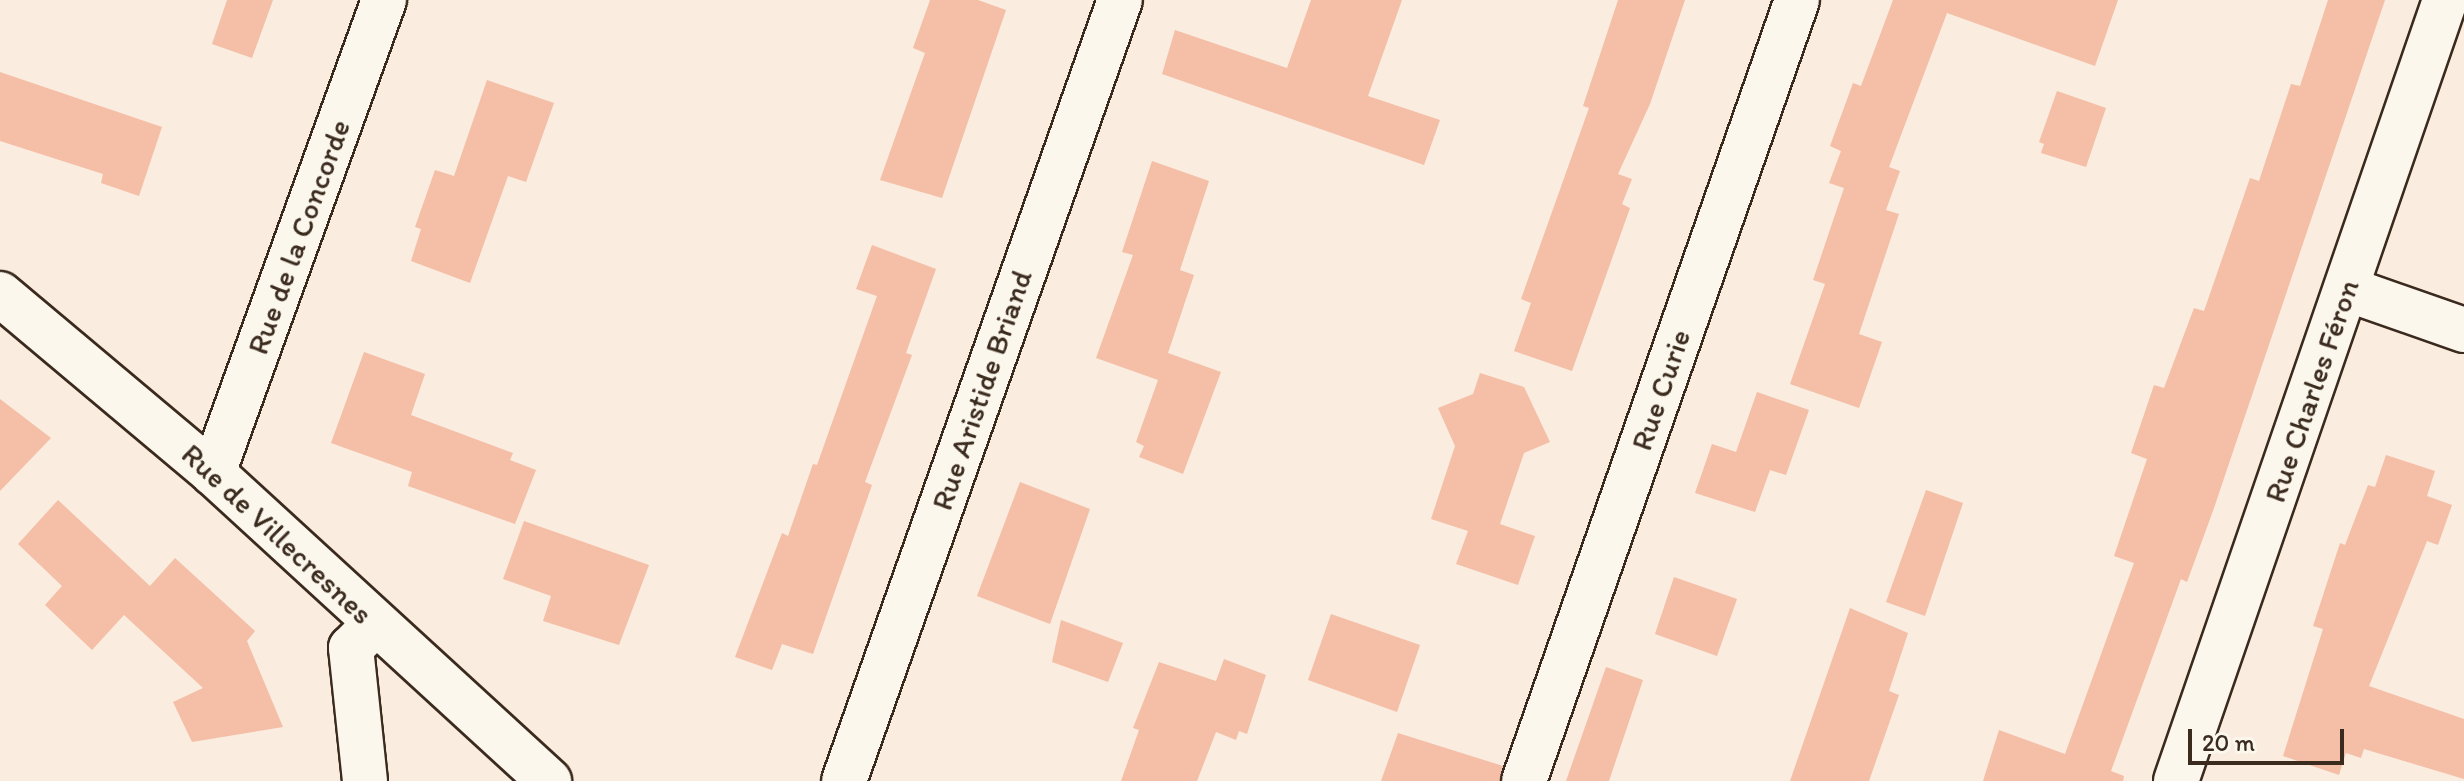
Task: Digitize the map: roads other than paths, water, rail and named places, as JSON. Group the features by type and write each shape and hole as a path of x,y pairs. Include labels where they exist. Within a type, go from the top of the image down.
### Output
{"street":[{"name":"Rue de la Concorde","path":"213,473 384,0"},
{"name":"Rue Aristide Briand","path":"844,781 1120,0"},
{"name":"Rue Curie","path":"1524,781 1797,0"},
{"name":"Rue Charles Féron","path":"2176,781 2445,0"},
{"path":"2347,289 2464,330"},
{"name":"Rue de Villecresnes","path":"0,294 213,473 549,781"},
{"path":"365,781 351,648 375,624"}]}
